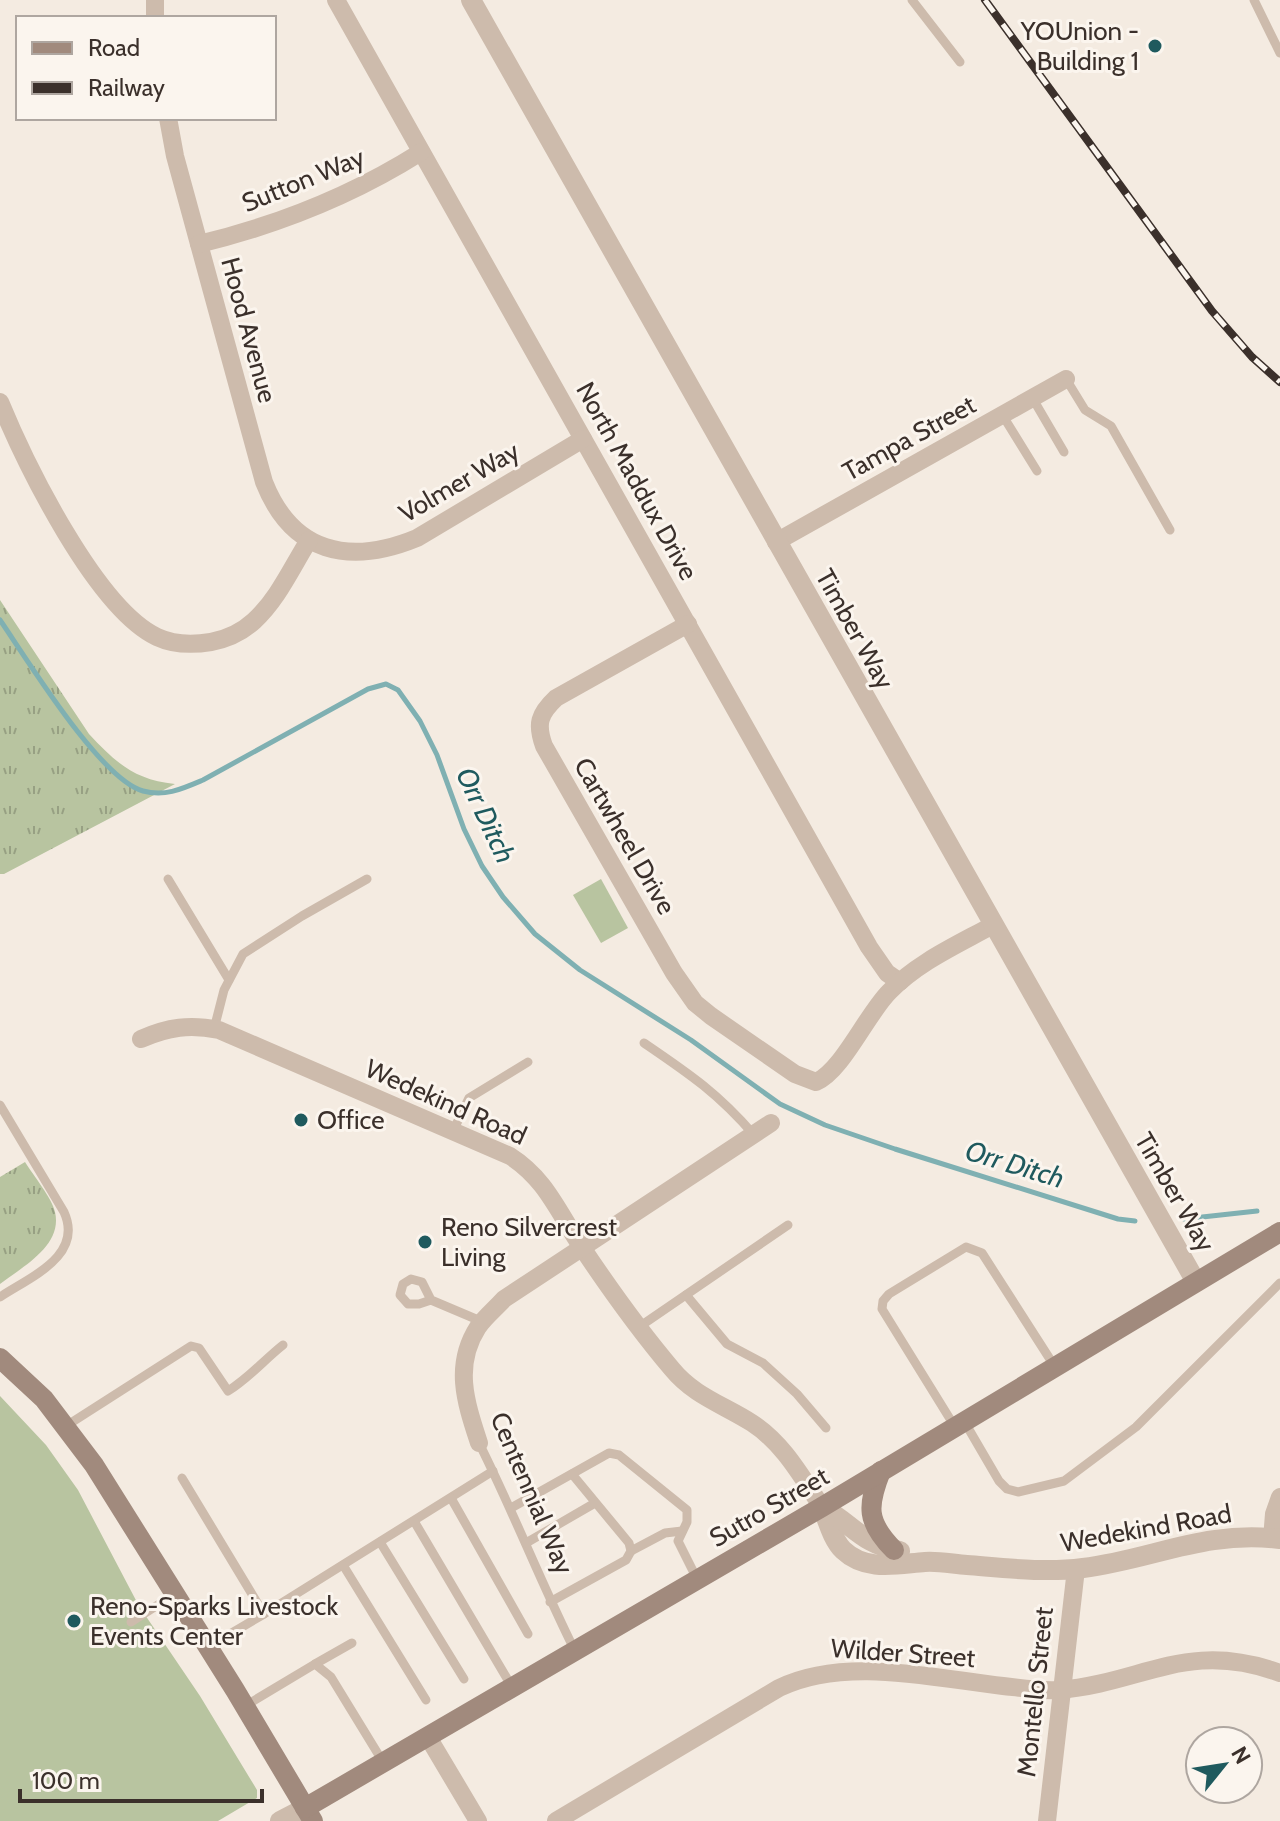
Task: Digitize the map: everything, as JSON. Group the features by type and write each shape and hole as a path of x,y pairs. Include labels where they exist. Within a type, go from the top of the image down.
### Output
{"main road":[{"name":"Sutro Street","path":"309,1814 383,1762 822,1507 1280,1232"},
{"path":"0,1358 44,1399 94,1465 309,1814"},
{"path":"881,1471 873,1492 872,1521 881,1537 894,1550"}],"street":[{"name":"North Maddux Drive","path":"336,0 878,962 900,982"},
{"name":"Timber Way","path":"471,0 1196,1282"},
{"name":"Hood Avenue","path":"168,120 264,482 283,518 294,531 309,540"},
{"name":"Sutton Way","path":"199,244 236,235 338,197 373,182 421,152"},
{"name":"Tampa Street","path":"776,542 1066,379"},
{"path":"0,402 46,499 79,552 125,614 160,639 199,644 238,633 268,606 309,540"},
{"name":"Volmer Way","path":"309,540 333,549 356,552 399,546 583,439"},
{"name":"Cartwheel Drive","path":"688,624 556,698 540,716 541,737 652,935 689,996 711,1016 795,1074 816,1082 833,1070 874,1009 900,982"},
{"path":"900,982 932,958 993,925"},
{"name":"Wedekind Road","path":"141,1039 163,1029 181,1026 214,1029 510,1156 527,1167 540,1180 581,1246 674,1371 709,1401 769,1436 785,1453 822,1507 835,1538 856,1559 897,1566 926,1562 1028,1570 1076,1569 1199,1541 1276,1539"},
{"name":"Centennial Way","path":"479,1443 463,1395 465,1359 483,1322 504,1299 771,1123"},
{"path":"1276,1539 1274,1514 1280,1497"},
{"name":"Wedekind Road","path":"822,1507 838,1516 862,1538 908,1552 926,1562"},
{"name":"Montello Street","path":"1047,1821 1076,1569"},
{"name":"Wilder Street","path":"556,1821 779,1688 815,1674 854,1670 1062,1690 1195,1660 1235,1661 1280,1673"},
{"path":"428,1737 478,1821"},
{"name":"Sutro Street","path":"280,1821 309,1814"}],"lane":[{"path":"912,0 960,62"},
{"path":"1254,0 1280,53"},
{"path":"1066,379 1085,410 1111,426 1170,530"},
{"path":"1033,399 1064,452"},
{"path":"1003,416 1037,471"},
{"path":"168,879 229,980"},
{"path":"214,1029 224,990 243,954 367,879"},
{"path":"644,1043 707,1086 754,1135"},
{"path":"453,1131 469,1098 528,1062"},
{"path":"0,1105 64,1212 69,1228 65,1249 57,1258 0,1297"},
{"path":"639,1327 788,1225"},
{"path":"1055,1367 982,1253 966,1247 889,1294 883,1301 882,1309 999,1481 1007,1489 1018,1492 1064,1481 1136,1427 1280,1283"},
{"path":"686,1295 727,1344 763,1363 797,1394 826,1428"},
{"path":"431,1300 483,1322"},
{"path":"66,1426 191,1346 199,1348 228,1391 252,1375 283,1345"},
{"name":"Centennial Way","path":"479,1443 575,1651"},
{"path":"511,1508 609,1453 619,1455 687,1510 687,1522 678,1541 697,1579"},
{"path":"208,1647 493,1471"},
{"path":"572,1474 629,1543 631,1551"},
{"path":"182,1478 264,1614"},
{"path":"451,1498 528,1634"},
{"path":"526,1543 595,1503"},
{"path":"414,1521 512,1687"},
{"path":"550,1602 626,1560 631,1551 665,1533 682,1531"},
{"path":"380,1542 464,1679"},
{"path":"343,1565 426,1700"},
{"path":"131,1622 175,1594"},
{"path":"245,1706 352,1643"},
{"path":"315,1664 331,1677 383,1762"}],"green space":[{"path":"0,600 89,734 108,753 137,774 175,784 4,874 0,874"},
{"path":"601,879 628,928 601,943 573,895"},
{"path":"25,1162 50,1200 56,1224 53,1235 39,1254 0,1284 0,1177"},
{"name":"Reno-Sparks Livestock Events Center","path":"0,1396 46,1445 78,1490 139,1606 200,1696 257,1790 257,1798 218,1821 0,1821"}],"waterway":[{"name":"Orr Ditch","path":"0,620 66,716 106,765 126,782 151,793 173,791 203,780 368,689 386,684 398,690 420,721 437,755 464,829 482,866 503,897 535,934 580,970 691,1040 780,1104 825,1125 1118,1219 1135,1221"},
{"name":"Orr Ditch","path":"1184,1219 1257,1211"}],"railway":[{"path":"985,0 1212,311 1252,357 1280,382"}],"place":[{"name":"YOUnion - Building 1","path":"1155,46"},
{"name":"Office","path":"301,1120"},
{"name":"Reno Silvercrest Living","path":"425,1242"},
{"name":"Reno-Sparks Livestock Events Center","path":"74,1621"}]}
